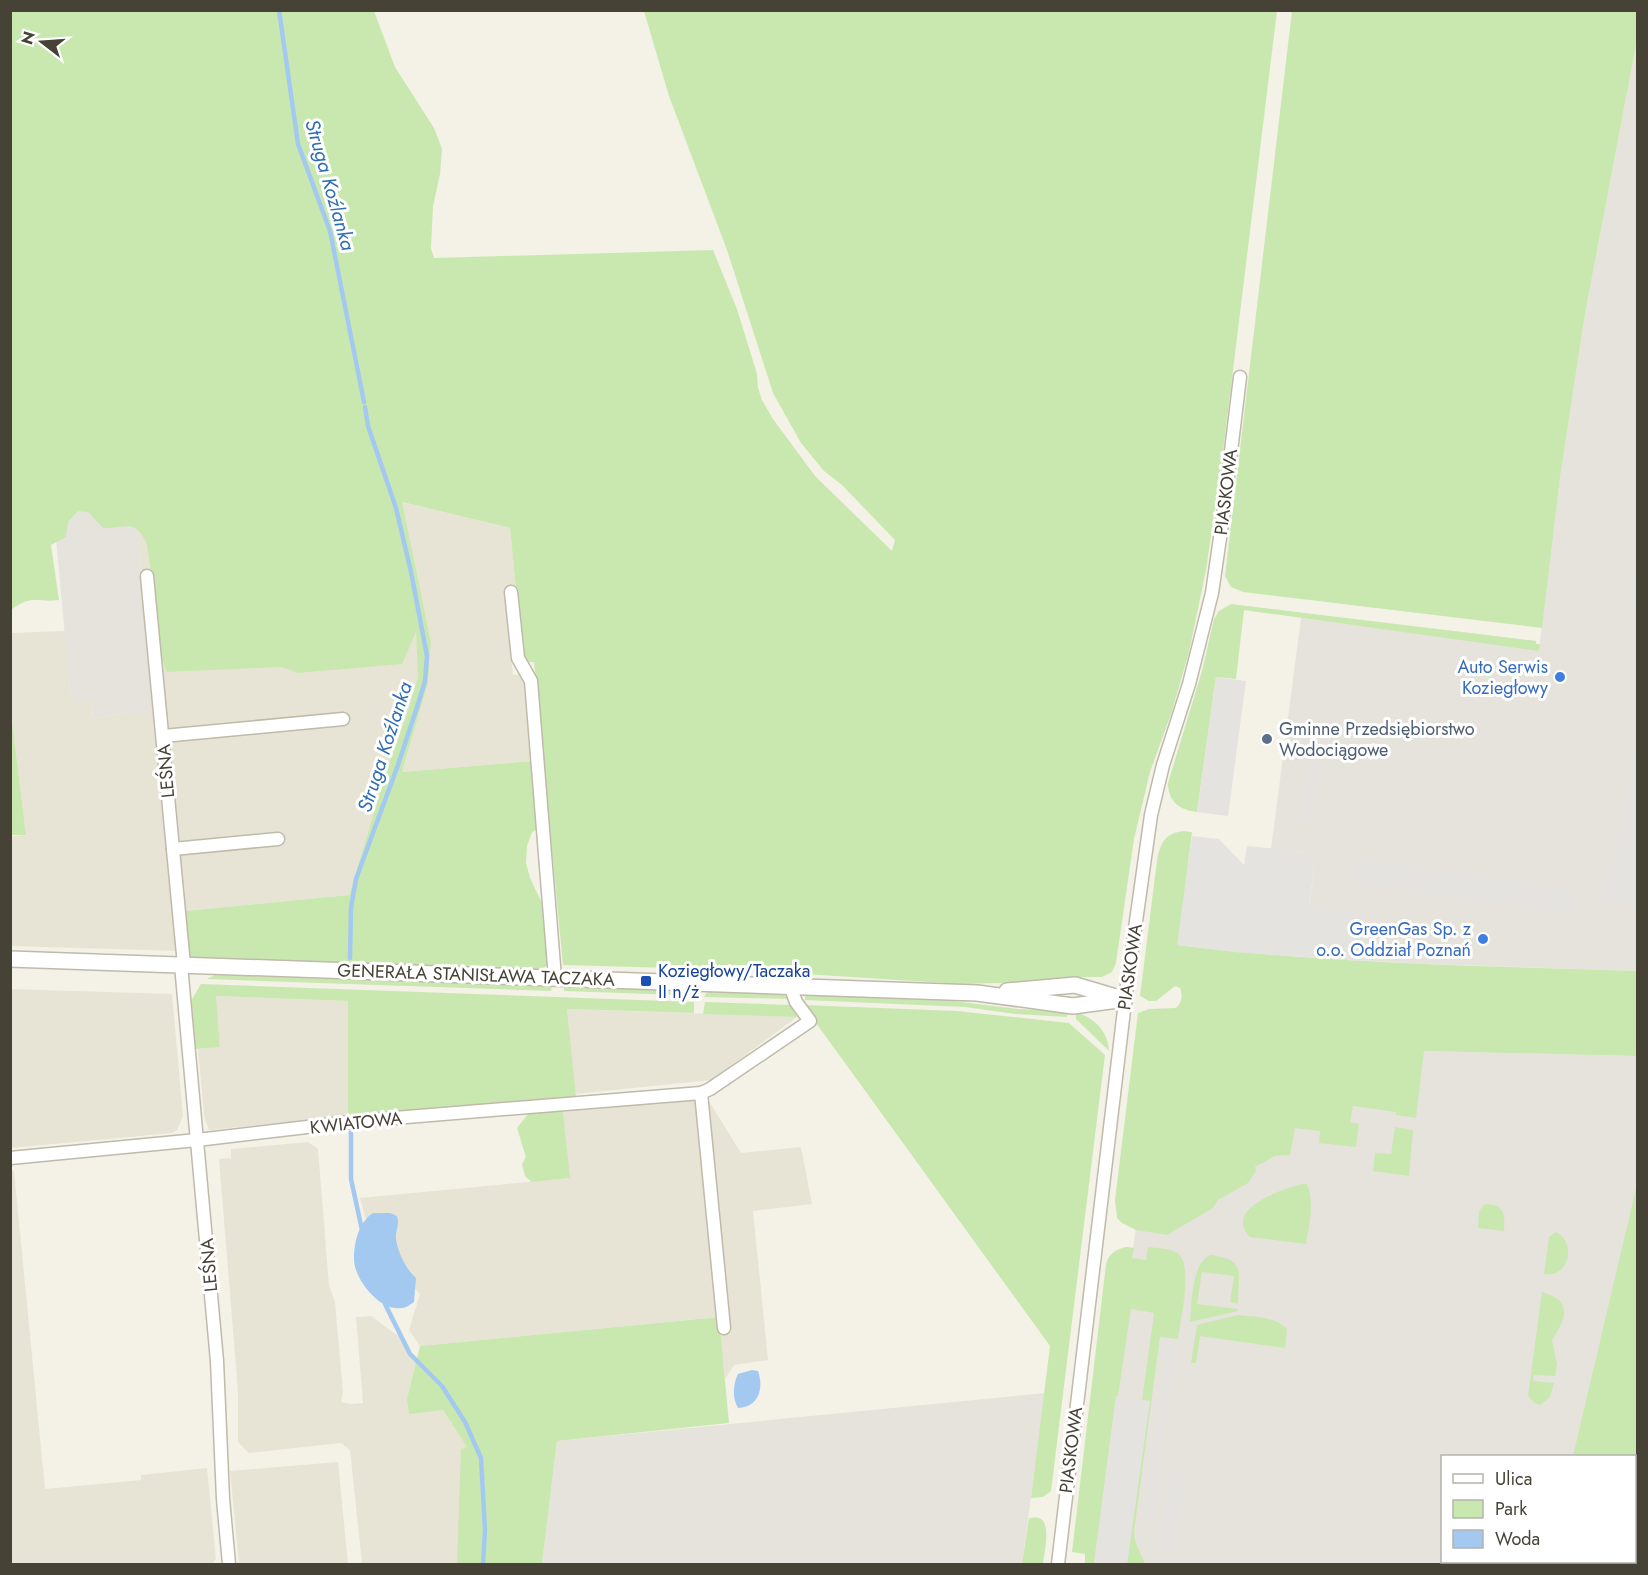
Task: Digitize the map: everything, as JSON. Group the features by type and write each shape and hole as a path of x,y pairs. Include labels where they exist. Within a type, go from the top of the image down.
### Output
{"street":[{"name":"PIASKOWA","path":"1058,1564 1125,999 1151,815 1162,765 1189,684 1212,593 1239,377"},
{"name":"LEŚNA","path":"147,576 218,1361 223,1499 229,1564"},
{"path":"511,592 518,658 531,681 555,978"},
{"path":"163,736 343,719"},
{"path":"173,849 279,839"},
{"name":"GENERAŁA STANISŁAWA TACZAKA","path":"10,958 977,993 1073,1006 1125,999"},
{"name":"KWIATOWA","path":"10,1158 197,1140 358,1121 701,1093 810,1021 796,1002 790,986"},
{"path":"701,1093 724,1328"}],"shaded area":[{"path":"1637,40 1637,971 1425,964 1303,957 1315,860 1305,852 1271,849 1301,618 1539,650 1560,478 1585,314"},
{"path":"38,344 125,405 155,713 131,713 93,718 91,700 71,701"},
{"path":"125,405 414,619 419,662 418,677 349,895 185,911 163,692 154,571 141,571"},
{"path":"401,502 510,528 516,588 505,589 513,675 524,674 533,761 402,772 428,683 431,642"},
{"path":"1638,569 1637,604 1628,601"},
{"path":"65,631 71,701 91,699 93,718 131,713 155,713 178,951 11,946 11,836 26,835 11,712 10,633"},
{"path":"1216,677 1246,681 1228,816 1197,812"},
{"path":"1637,732 1637,905 1599,901 1624,820"},
{"path":"1310,761 1319,762 1313,811 1308,820 1295,819 1303,805"},
{"path":"1192,836 1219,839 1244,865 1247,846 1305,852 1315,860 1309,906 1366,913 1361,961 1233,952 1177,945"},
{"path":"1351,858 1575,889 1572,913 1353,884 1355,873 1349,863"},
{"path":"11,989 172,994 183,1116 177,1130 172,1133 11,1148"},
{"path":"215,996 348,1001 348,1116 209,1130 204,1116 198,1049 220,1046"},
{"path":"567,1009 797,1017 711,1080 575,1094"},
{"path":"1214,1046 1637,1056 1637,1238 1584,1455 1441,1455 1441,1563 1558,1564 1091,1564 1154,1091"},
{"path":"707,1098 741,1153 801,1147 812,1204 753,1211 768,1360 734,1365 725,1379 718,1317 420,1346 409,1330 420,1294 373,1246 360,1198 569,1178 563,1112 696,1099 708,1215 719,1214"},
{"path":"308,1142 318,1149 329,1285 335,1302 343,1393 341,1402 363,1403 356,1317 371,1316 398,1336 441,1395 443,1410 468,1448 461,1449 473,1564 362,1564 350,1450 341,1443 249,1453 238,1442 238,1392 219,1159 231,1158 231,1149"},
{"path":"11,1170 14,1171 45,1489 141,1480 141,1475 207,1468 216,1559 212,1564 11,1564"},
{"path":"1166,1341 1177,1342 1153,1525 1142,1524"},
{"path":"1045,1393 1022,1564 542,1564 557,1441"},
{"path":"1116,1396 1150,1401 1127,1564 1094,1564"},
{"path":"338,1462 348,1564 239,1564 230,1471"},
{"path":"1175,1472 1185,1474 1175,1553 1163,1551 1161,1539 1167,1489"}],"green space":[{"path":"11,11 374,11 395,67 434,128 442,149 440,174 433,206 431,248 434,258 713,250 737,309 757,374 762,400 773,419 815,476 892,551 895,540 842,485 824,471 801,443 773,393 727,250 669,96 644,11 1277,11 1222,460 1206,570 1189,652 1172,711 1150,772 1134,839 1116,963 1112,972 1102,977 1073,977 1071,981 960,984 744,970 563,965 534,662 523,662 510,528 402,502 431,642 428,683 402,772 533,761 539,828 532,832 527,846 526,863 530,878 543,905 549,963 544,968 538,969 191,957 185,911 349,895 418,677 416,632 402,664 298,673 281,667 167,672 163,663 147,544 134,527 103,528 88,512 78,511 68,522 66,537 51,545 59,600 25,602 11,610"},
{"path":"1292,11 1637,11 1637,40 1585,314 1560,478 1542,628 1243,592 1231,587 1225,576"},
{"path":"1231,604 1536,641 1536,644 1540,644 1539,651 1244,610 1236,679 1216,677 1197,812 1191,811 1176,804 1170,795 1168,783 1202,671 1214,619 1219,611"},
{"path":"11,712 26,835 11,835"},
{"path":"1184,831 1192,832 1178,945 1350,960 1637,971 1637,1056 1424,1051 1416,1118 1396,1115 1396,1112 1353,1106 1350,1122 1359,1124 1356,1147 1319,1143 1320,1131 1295,1128 1290,1155 1275,1156 1255,1167 1256,1171 1248,1183 1218,1200 1213,1208 1167,1235 1136,1230 1117,1218 1115,1200 1138,1013 1149,1009 1176,1008 1181,999 1180,988 1175,986 1156,1001 1149,1001 1140,996 1158,855 1167,837"},
{"path":"215,975 552,986 551,991 207,979"},
{"path":"201,984 694,1002 694,1013 567,1009 576,1097 348,1116 348,1001 216,996 220,1047 195,1049 191,1001"},
{"path":"564,986 679,990 678,995 564,991"},
{"path":"708,991 783,994 789,999 704,997"},
{"path":"805,995 953,1001 1019,1009 1068,1011 1067,1017 1015,1014 965,1007 805,1000"},
{"path":"705,1002 792,1005 797,1017 703,1014"},
{"path":"803,1005 957,1011 1069,1023 1105,1055 1051,1491 1043,1497 1031,1498 1050,1346"},
{"path":"1076,1012 1099,1026 1106,1037 1109,1051 1076,1019"},
{"path":"555,1108 563,1112 570,1178 532,1182 525,1176 522,1164 526,1157 517,1128 531,1110"},
{"path":"1395,1127 1413,1130 1409,1176 1373,1171 1375,1153 1391,1154"},
{"path":"1307,1184 1311,1198 1306,1244 1250,1237 1244,1227 1244,1218 1249,1209 1282,1190"},
{"path":"1637,1184 1637,1564 1541,1564 1636,1563 1636,1455 1573,1455"},
{"path":"1485,1204 1500,1208 1504,1220 1504,1231 1478,1228 1479,1211"},
{"path":"1556,1232 1566,1242 1568,1258 1560,1270 1553,1274 1544,1274 1549,1237"},
{"path":"1127,1247 1134,1248 1132,1258 1146,1260 1148,1247 1176,1252 1182,1258 1185,1267 1185,1292 1178,1339 1160,1337 1134,1532 1135,1541 1145,1564 1127,1564 1149,1401 1142,1400 1154,1313 1131,1309 1118,1396 1116,1397 1094,1564 1085,1564 1085,1554 1072,1552 1106,1264 1114,1252"},
{"path":"1210,1255 1230,1260 1238,1269 1238,1304 1230,1302 1234,1276 1202,1272 1197,1304 1238,1309 1238,1311 1190,1322 1196,1275 1199,1267"},
{"path":"1542,1292 1559,1300 1563,1305 1564,1317 1552,1340 1557,1364 1555,1376 1534,1375 1533,1381 1554,1383 1550,1397 1540,1405 1528,1396"},
{"path":"1238,1315 1264,1318 1282,1325 1287,1329 1285,1348 1200,1336 1196,1363 1191,1363 1197,1325"},
{"path":"719,1317 729,1423 557,1441 542,1564 457,1564 461,1449 467,1447 443,1410 409,1414 407,1399 420,1346"},
{"path":"1029,1518 1039,1518 1045,1525 1043,1564 1022,1564"}],"water":[{"path":"373,1213 390,1213 397,1216 396,1239 399,1250 406,1265 416,1278 414,1302 402,1308 394,1308 377,1300 363,1284 355,1267 354,1253 358,1233"},
{"path":"752,1370 758,1371 760,1377 758,1396 751,1404 738,1408 734,1395 736,1378 738,1374"}],"waterway":[{"name":"Struga Koźlanka","path":"279,10 298,144 330,231 364,402"},
{"name":"Struga Koźlanka","path":"350,958 351,908 356,879 419,701 425,681 427,656 396,508 368,426 365,407"},
{"name":"Struga Koźlanka","path":"351,1132 351,1179 362,1230"},
{"name":"Struga Koźlanka","path":"385,1304 410,1354 442,1386 465,1422 481,1458 485,1530 483,1564"}],"place":[{"name":"Auto Serwis Koziegłowy","path":"1560,677"},
{"name":"Gminne Przedsiębiorstwo Wodociągowe","path":"1267,739"},
{"name":"GreenGas Sp. z o.o. Oddział Poznań","path":"1483,939"},
{"name":"Koziegłowy/Taczaka II n/ż","path":"646,981"}]}
